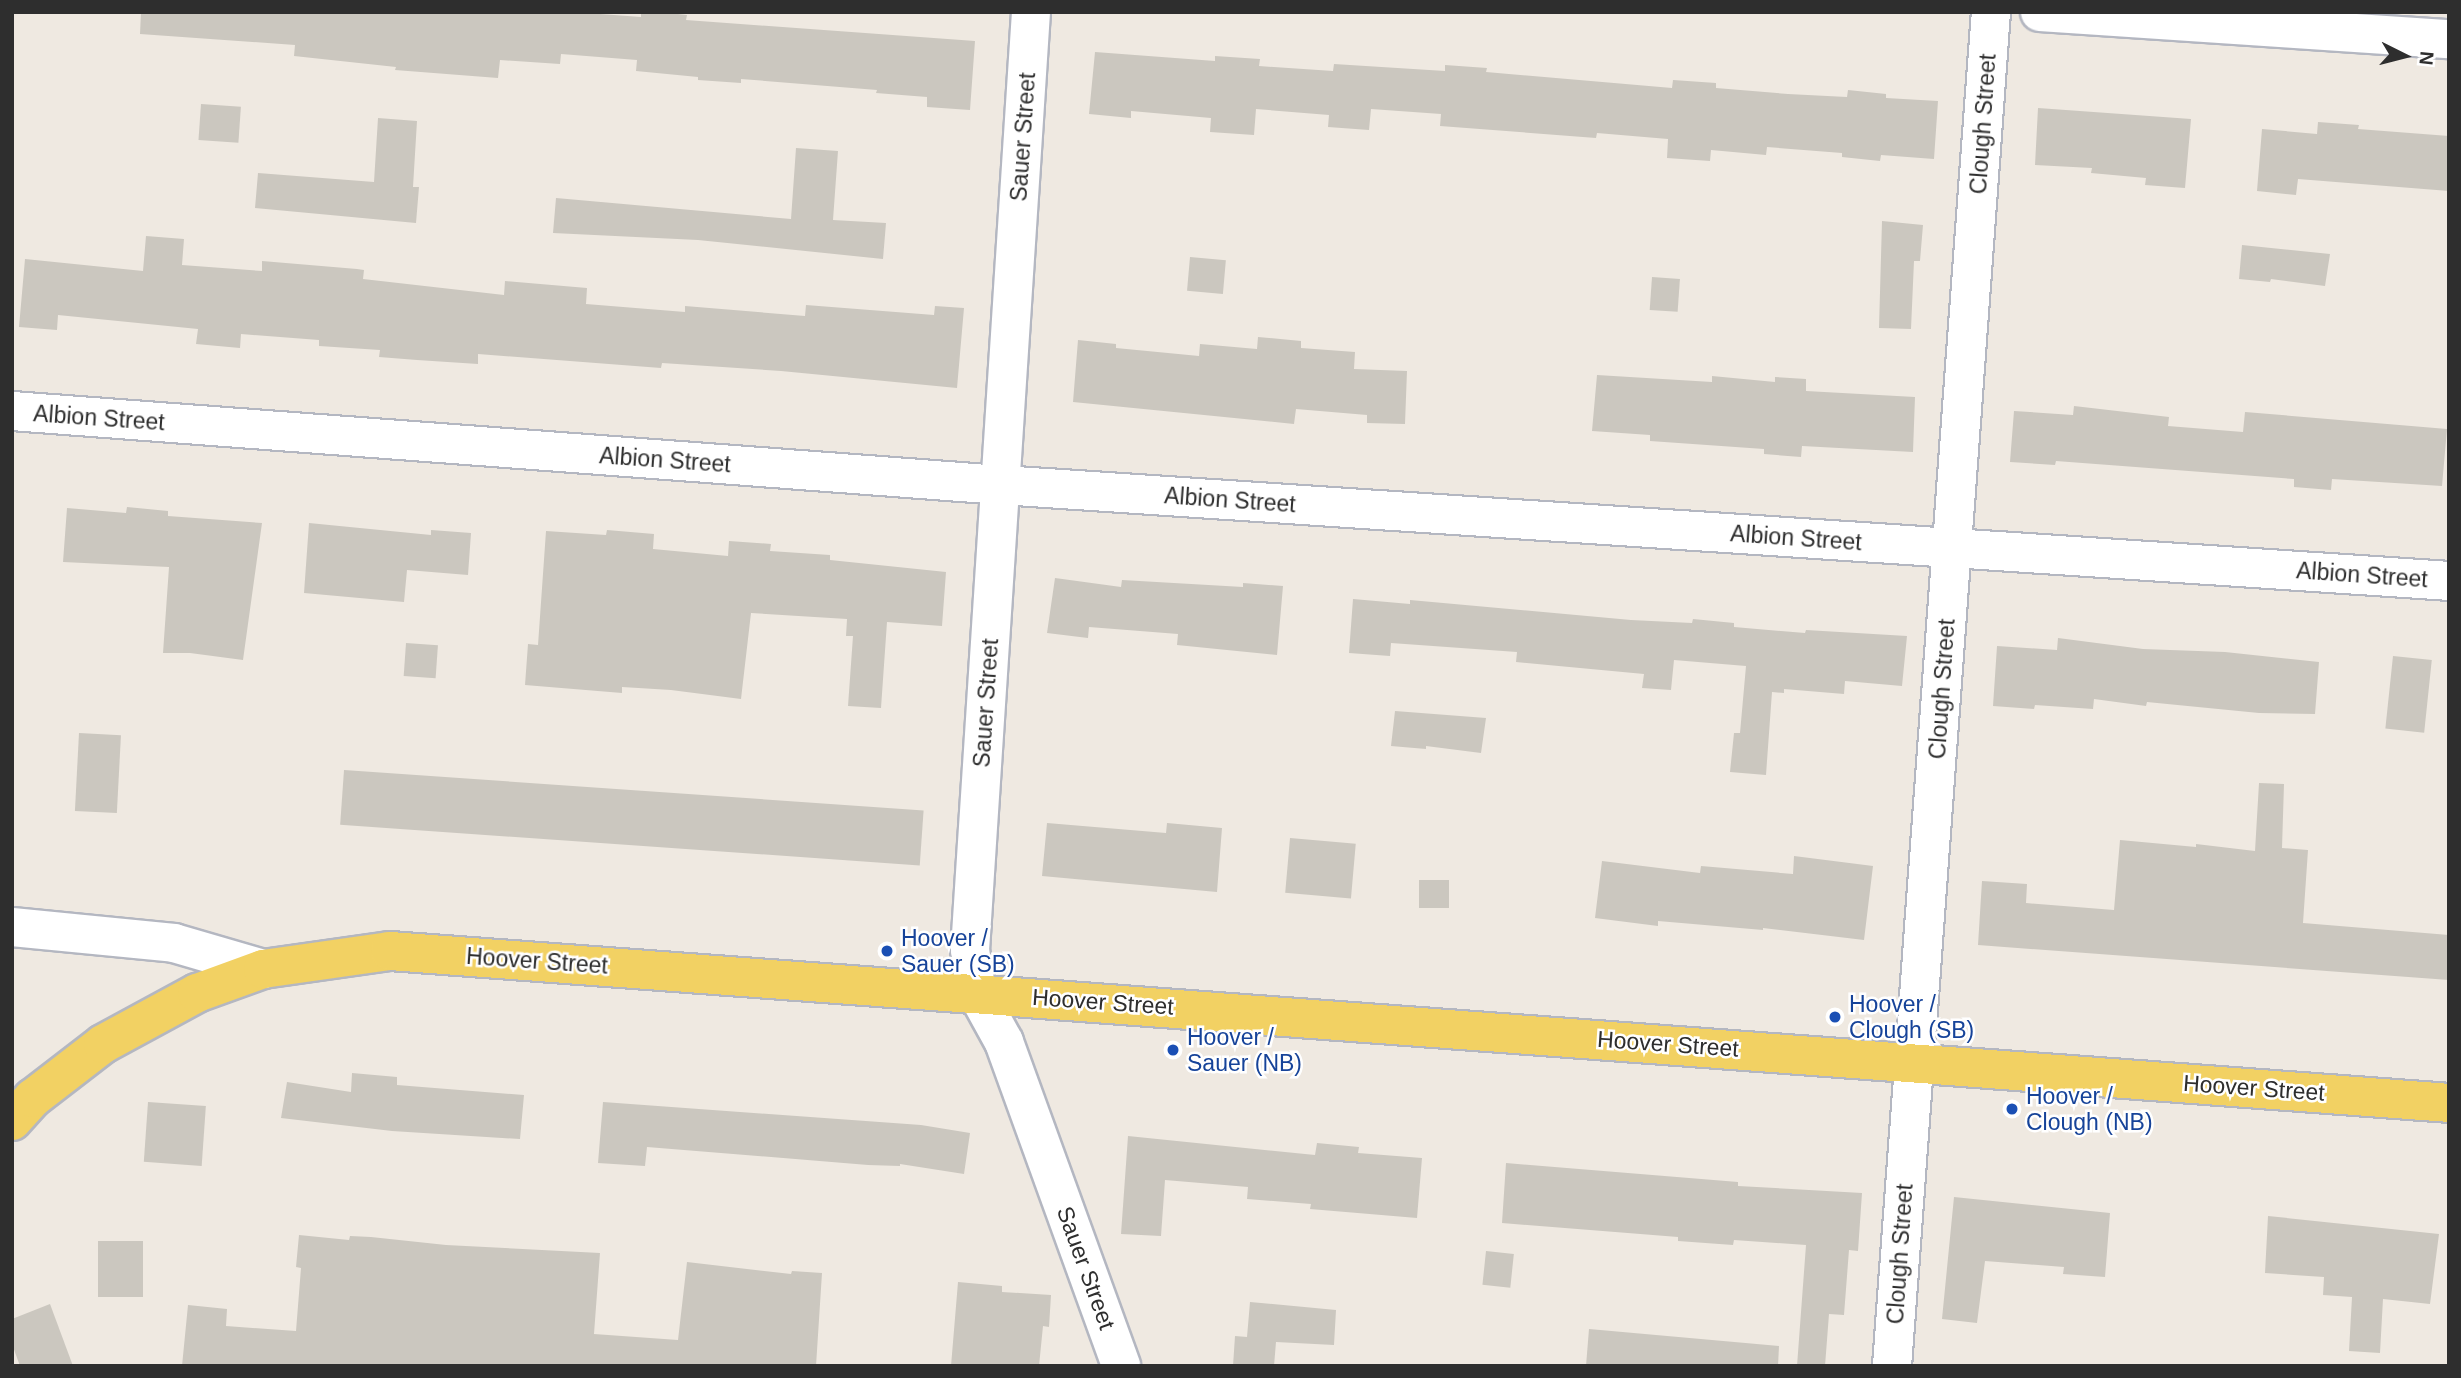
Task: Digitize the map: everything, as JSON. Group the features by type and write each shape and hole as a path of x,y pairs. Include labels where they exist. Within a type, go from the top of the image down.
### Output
{"main road":[{"name":"Hoover Street","path":"263,969 390,951 2449,1103"},
{"path":"12,1121 33,1098 103,1044 197,993 263,969"}],"street":[{"name":"Sauer Street","path":"1031,12 970,950 977,993 1004,1042 1121,1366"},
{"name":"Clough Street","path":"1892,1366 1991,12"},
{"path":"2039,12 2449,39"},
{"name":"Albion Street","path":"12,411 1001,485 2449,581"},
{"name":"Hoover Street","path":"12,927 174,943 263,969"}],"building":[{"path":"141,12 573,12 641,17 641,12 660,12 687,15 686,20 975,41 970,110 927,107 927,97 876,93 877,90 741,79 741,83 698,80 698,77 636,71 637,60 561,54 560,64 500,60 498,78 395,70 396,67 294,56 295,45 140,34"},
{"path":"1095,52 1215,61 1215,56 1260,59 1259,66 1333,71 1334,64 1445,71 1445,65 1487,68 1486,72 1672,88 1673,80 1716,83 1716,88 1788,94 1847,97 1848,90 1886,94 1886,98 1938,101 1934,159 1881,155 1880,161 1842,157 1842,153 1767,147 1766,155 1711,150 1710,161 1667,158 1668,139 1597,133 1596,138 1440,126 1441,114 1371,109 1369,130 1328,127 1329,115 1256,109 1254,135 1210,132 1211,118 1131,111 1131,118 1089,114"},
{"path":"201,104 241,107 238,143 198,140"},
{"path":"2038,108 2191,119 2185,188 2145,185 2146,178 2091,173 2092,168 2035,165"},
{"path":"378,118 417,121 413,187 419,187 416,223 255,208 258,173 374,182"},
{"path":"2318,122 2359,125 2358,129 2449,136 2449,191 2298,179 2296,195 2257,191 2262,129 2317,134"},
{"path":"796,148 838,151 833,220 886,223 883,259 698,240 553,233 556,198 791,219"},
{"path":"1882,221 1923,225 1920,261 1914,261 1911,329 1879,328"},
{"path":"146,236 184,239 182,265 262,271 262,261 357,269 364,270 363,279 504,295 505,281 587,288 586,304 685,312 685,306 805,316 806,305 934,315 935,306 964,308 957,388 662,363 661,368 478,354 478,364 417,360 379,357 380,350 319,346 319,340 241,334 240,348 196,344 198,329 58,315 57,330 19,327 25,259 143,271"},
{"path":"2242,245 2330,254 2325,286 2271,279 2270,282 2239,279"},
{"path":"1190,257 1226,260 1223,294 1187,291"},
{"path":"1652,277 1680,279 1678,312 1650,310"},
{"path":"1258,337 1301,341 1301,348 1355,352 1354,369 1407,371 1405,424 1367,423 1367,415 1296,409 1294,424 1073,402 1078,340 1116,344 1116,348 1199,356 1200,344 1257,349"},
{"path":"1597,375 1712,382 1712,376 1775,382 1775,377 1806,379 1806,391 1915,397 1913,452 1802,446 1801,457 1764,454 1764,449 1650,441 1650,435 1592,431"},
{"path":"2074,406 2169,417 2168,426 2243,432 2245,412 2447,429 2442,486 2332,479 2331,490 2294,487 2294,479 2056,461 2055,465 2010,462 2014,411 2073,415"},
{"path":"127,507 168,511 168,516 262,523 243,660 190,653 163,653 169,567 63,562 67,508 126,513"},
{"path":"309,523 431,535 431,530 471,533 468,575 407,570 404,602 304,593"},
{"path":"607,530 654,534 653,549 728,556 729,541 771,544 770,551 830,555 830,560 946,572 942,626 887,622 881,708 848,706 853,636 846,636 847,619 751,613 741,699 671,690 622,687 622,693 525,685 528,644 538,645 546,531 606,535"},
{"path":"1055,578 1121,587 1122,580 1243,587 1243,583 1283,586 1277,655 1177,645 1178,634 1089,627 1088,638 1047,633"},
{"path":"1353,599 1410,604 1410,600 1631,620 1692,623 1693,619 1734,623 1734,627 1805,633 1806,630 1907,636 1902,686 1845,681 1844,694 1784,689 1784,693 1772,692 1766,775 1730,772 1734,733 1740,733 1746,666 1674,660 1671,690 1642,688 1644,674 1516,662 1517,652 1391,643 1390,656 1349,653"},
{"path":"2058,638 2143,649 2225,652 2319,662 2315,714 2259,713 2147,702 2146,706 2094,699 2093,709 2035,705 2034,709 1993,706 1997,646 2057,650"},
{"path":"406,643 438,645 436,678 404,676"},
{"path":"2393,656 2432,660 2424,733 2385,729"},
{"path":"1395,711 1486,718 1481,753 1426,746 1426,749 1391,746"},
{"path":"79,733 121,735 117,813 75,811"},
{"path":"344,770 924,811 920,865 340,825"},
{"path":"2259,783 2284,784 2282,848 2308,850 2303,923 2449,935 2449,980 1978,945 1982,881 2027,884 2026,903 2114,910 2120,840 2196,847 2196,844 2255,851"},
{"path":"1047,823 1166,833 1167,823 1222,828 1217,892 1042,876"},
{"path":"1290,838 1356,844 1351,899 1285,893"},
{"path":"1794,856 1873,866 1864,940 1763,928 1658,921 1658,926 1595,918 1602,861 1700,873 1701,866 1793,874"},
{"path":"1419,880 1449,880 1449,908 1419,908"},
{"path":"352,1073 397,1077 397,1085 524,1095 520,1139 392,1131 281,1118 287,1082 351,1092"},
{"path":"148,1102 206,1106 202,1166 144,1162"},
{"path":"603,1102 921,1125 970,1133 964,1174 900,1164 868,1165 647,1147 645,1166 598,1163"},
{"path":"1128,1136 1315,1155 1317,1143 1359,1147 1358,1153 1422,1158 1417,1218 1310,1209 1311,1204 1247,1199 1248,1187 1165,1180 1161,1236 1121,1234"},
{"path":"1506,1163 1738,1182 1738,1186 1862,1193 1858,1251 1849,1250 1844,1315 1829,1314 1825,1366 1797,1366 1806,1245 1734,1240 1733,1245 1678,1241 1678,1237 1502,1223"},
{"path":"1954,1197 2110,1213 2105,1277 2063,1274 2064,1267 1985,1261 1977,1323 1942,1319"},
{"path":"2268,1216 2439,1234 2430,1304 2383,1299 2380,1353 2349,1351 2352,1297 2323,1295 2324,1277 2265,1273"},
{"path":"299,1235 349,1240 350,1236 371,1237 446,1245 600,1253 594,1334 678,1340 687,1262 791,1274 792,1271 822,1273 816,1366 182,1366 188,1305 227,1309 226,1326 296,1331 301,1268 296,1267"},
{"path":"98,1241 143,1241 143,1297 98,1297"},
{"path":"1486,1251 1514,1254 1510,1288 1482,1285"},
{"path":"958,1282 1002,1286 1002,1292 1051,1295 1049,1327 1043,1326 1039,1366 951,1366"},
{"path":"1250,1302 1336,1310 1334,1345 1276,1342 1274,1366 1233,1366 1235,1336 1247,1337"},
{"path":"50,1304 73,1366 20,1366 12,1344 12,1319"},
{"path":"1589,1329 1779,1346 1778,1366 1586,1366"}],"place":[{"name":"Hoover / Sauer (SB)","path":"887,951"},
{"name":"Hoover / Clough (SB)","path":"1835,1017"},
{"name":"Hoover / Sauer (NB)","path":"1173,1050"},
{"name":"Hoover / Clough (NB)","path":"2012,1109"}]}
